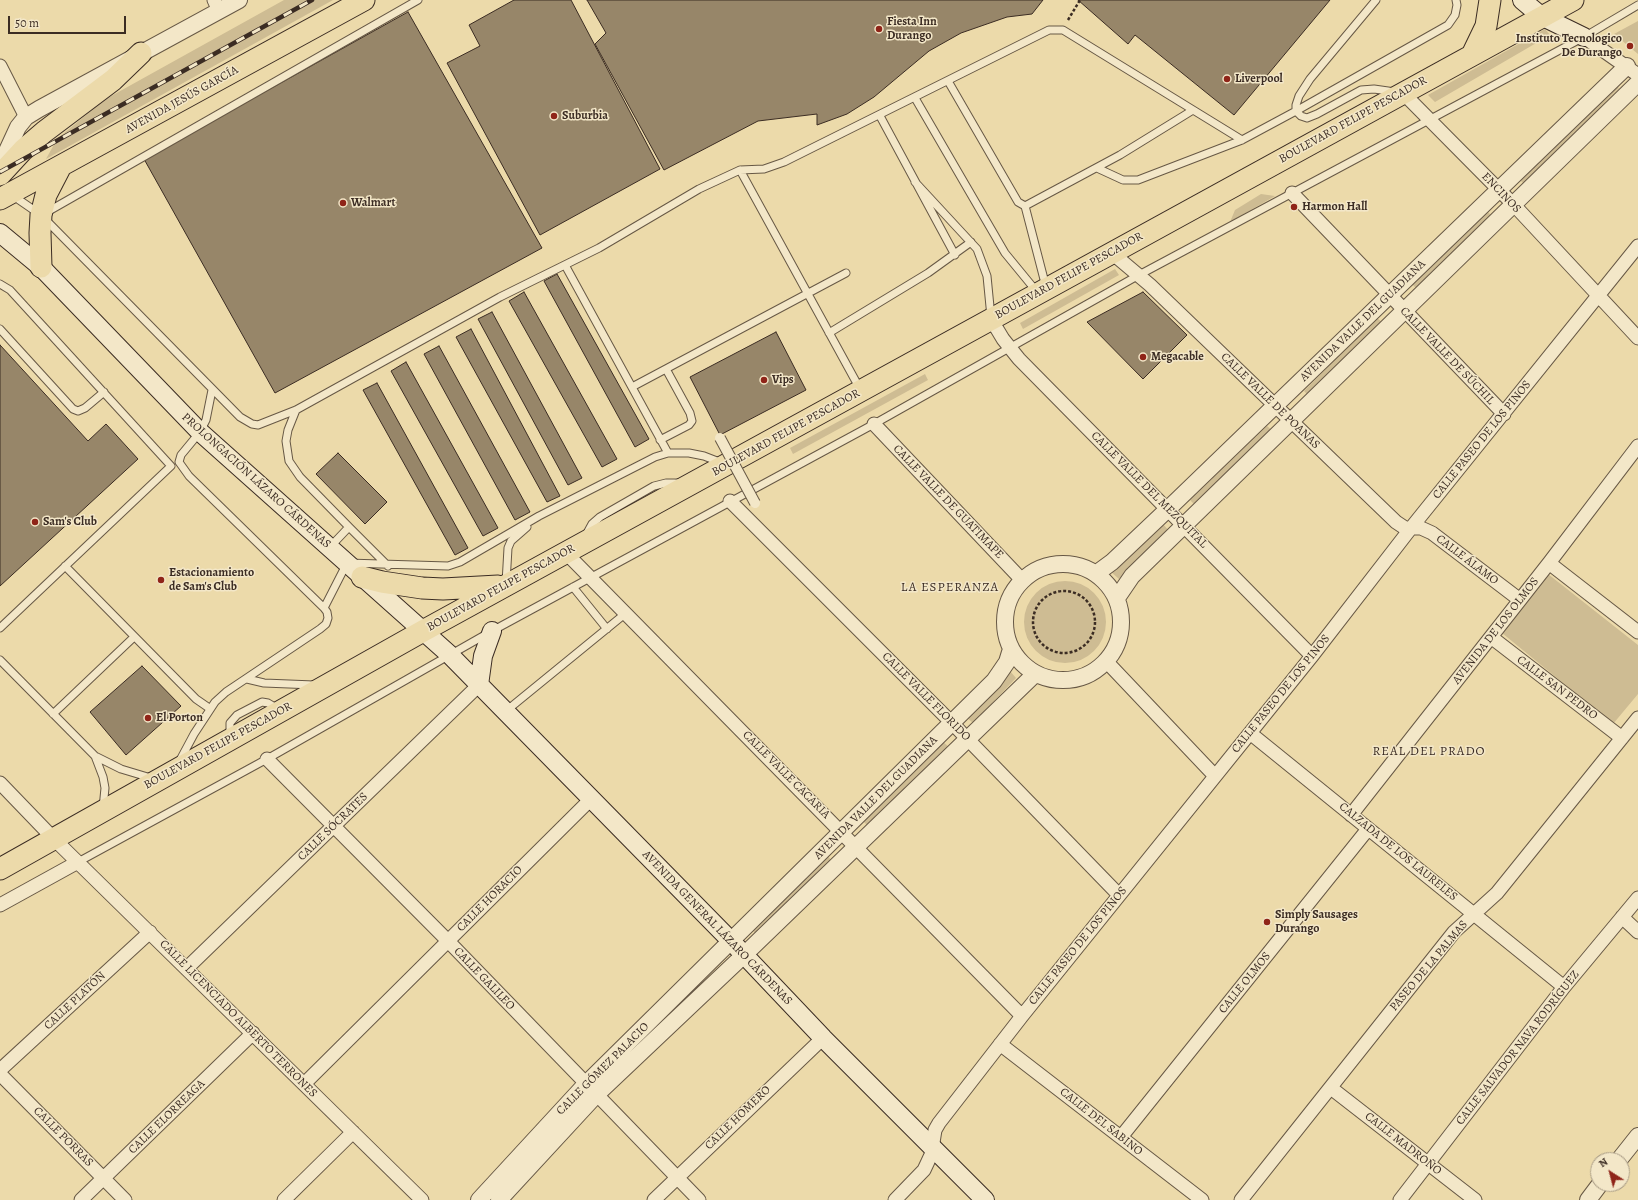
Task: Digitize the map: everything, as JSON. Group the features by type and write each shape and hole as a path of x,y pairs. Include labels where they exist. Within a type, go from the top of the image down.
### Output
{"main road":[{"name":"AVENIDA JESÚS GARCÍA","path":"3,193 61,166 364,0"},
{"path":"1472,55 1486,26 1490,0"},
{"path":"1522,0 1541,16 1584,37"},
{"path":"1563,2 1584,37"},
{"name":"BOULEVARD FELIPE PESCADOR","path":"0,869 103,810 328,686 423,631 861,392 991,319 1043,292 1472,55 1563,2"},
{"path":"0,175 28,146 113,80 141,53"},
{"path":"41,267 41,215 46,195 61,166"},
{"name":"PROLONGACIÓN LÁZARO CÁRDENAS","path":"0,233 41,267 200,432 450,655"},
{"path":"354,570 402,586 422,588 443,589 506,585"},
{"path":"479,686 483,656 492,631"},
{"name":"AVENIDA GENERAL LÁZARO CÁRDENAS","path":"450,655 731,941 823,1038 985,1200"}],"street":[{"path":"0,166 18,127 26,117 141,53 216,5 239,0"},
{"path":"1584,37 1632,70"},
{"path":"0,66 26,117"},
{"name":"AVENIDA VALLE DEL GUADIANA","path":"1097,573 1112,562 1168,509 1499,190 1632,70"},
{"name":"AVENIDA VALLE DEL GUADIANA","path":"1117,598 1132,576 1405,312 1638,83"},
{"name":"ENCINOS","path":"1403,93 1514,205 1638,338"},
{"name":"CALLE VALLE DE SÚCHIL","path":"1292,193 1504,414"},
{"name":"CALLE PASEO DE LOS PINOS","path":"895,1200 924,1170 928,1162 935,1130 939,1123 1000,1044 1312,656 1411,528 1504,414 1597,295 1638,246"},
{"name":"CALLE VALLE DE POANAS","path":"1112,253 1139,275 1396,522 1405,528 1411,528"},
{"name":"CALLE VALLE DEL MEZQUITAL","path":"991,319 1010,349 1312,656"},
{"name":"CALLE VALLE DE GUATIMAPE","path":"874,424 1022,580"},
{"path":"720,438 755,503"},
{"name":"AVENIDA DE LOS OLMOS","path":"1351,815 1549,563 1638,446"},
{"name":"CALLE VALLE FLORIDO","path":"730,502 952,723 1119,895"},
{"name":"CALLE ÁLAMO","path":"1411,528 1420,528 1432,533 1520,600"},
{"name":"CALLE VALLE CACARIA","path":"574,548 590,577 857,846 1022,1016"},
{"path":"1058,563 1078,564 1097,573 1109,584 1117,598 1122,614 1121,631 1116,647 1106,661 1094,671 1073,679 1050,679 1035,674 1022,663 1011,649 1005,632 1005,613 1010,595 1022,580 1038,568 1058,563"},
{"path":"1549,563 1638,632"},
{"name":"CALLE SAN PEDRO","path":"1491,637 1622,738"},
{"name":"AVENIDA VALLE DEL GUADIANA","path":"731,941 1002,672 1011,649"},
{"path":"1106,661 1215,776"},
{"name":"AVENIDA VALLE DEL GUADIANA","path":"744,955 1035,674"},
{"name":"CALLE SÓCRATES","path":"187,968 479,686"},
{"name":"PASEO DE LA PALMAS","path":"1241,1200 1454,932 1502,888 1638,718"},
{"name":"CALZADA DE LOS LAURELES","path":"1250,733 1564,987"},
{"name":"CALLE GALILEO","path":"267,759 448,941 699,1200"},
{"name":"CALLE LICENCIADO ALBERTO TERRONES","path":"0,783 53,838 422,1200"},
{"name":"CALLE HORACIO","path":"304,1084 591,799"},
{"name":"CALLE OLMOS","path":"1121,1138 1368,829"},
{"path":"0,905 78,862"},
{"name":"CALLE SALVADOR NAVA RODRÍGUEZ","path":"1400,1200 1564,987 1638,898"},
{"path":"1622,917 1638,932"},
{"name":"CALLE PLATÓN","path":"0,1070 150,932"},
{"name":"CALLE GÓMEZ PALACIO","path":"479,1200 591,1090 731,941"},
{"name":"CALLE GÓMEZ PALACIO","path":"499,1200 591,1090 744,955"},
{"name":"CALLE ELORREAGA","path":"81,1200 253,1033"},
{"name":"CALLE HOMERO","path":"654,1200 823,1038"},
{"name":"CALLE DEL SABINO","path":"1000,1044 1202,1200"},
{"name":"CALLE PORRAS","path":"0,1074 125,1200"},
{"name":"CALLE MADROÑO","path":"1331,1088 1475,1200"},
{"path":"284,1200 353,1132"},
{"path":"1625,1152 1638,1136"}],"lane":[{"path":"41,215 418,0"},
{"path":"1376,0 1310,79 1296,105 1296,111 1301,116 1307,118 1355,92 1367,89 1403,93"},
{"path":"1097,168 1123,180 1138,180 1242,140 1448,25 1455,15 1457,5 1456,0"},
{"path":"78,862 267,759 590,577 1010,349 1139,275 1584,37 1638,5"},
{"path":"3,193 41,215 240,417 252,424 265,424 296,410 346,383 500,297 599,248 699,189 740,170 770,168 880,116 1045,32 1057,29 1063,30 1242,140"},
{"path":"948,81 1018,202 1025,206 1043,292"},
{"path":"915,98 1005,254 1043,292"},
{"path":"1025,206 1097,168 1193,110"},
{"path":"880,116 955,255"},
{"path":"740,170 861,392"},
{"path":"915,182 977,249 987,276 990,293 991,319"},
{"path":"829,333 928,273 971,242"},
{"path":"565,265 668,453"},
{"path":"632,387 808,294 846,272"},
{"path":"0,284 10,290 172,466 0,628"},
{"path":"0,329 73,409 81,410 104,392"},
{"path":"660,440 689,425 692,421 690,413 666,369"},
{"path":"0,660 95,756 121,769 166,775 209,708 219,698 326,624 327,612 324,608 189,476 179,462 181,455 200,432 206,420 212,390"},
{"path":"296,410 288,430 286,441 289,461 300,477 388,566"},
{"path":"324,608 354,570 388,566 448,566 478,552 539,516 636,467 668,453 689,453 704,456 726,465"},
{"path":"506,585 508,548 516,536 539,516"},
{"path":"330,548 349,527"},
{"path":"65,566 199,702 209,708"},
{"path":"574,587 607,628"},
{"path":"505,712 626,613"},
{"path":"54,714 134,637"},
{"path":"246,679 264,683 328,686"},
{"path":"95,756 103,777 105,788 103,810"}],"path":[{"path":"1063,30 1080,0"},
{"path":"1058,592 1073,592 1086,599 1092,607 1095,618 1095,628 1091,638 1084,646 1075,652 1064,654 1054,652 1044,647 1037,639 1033,630 1034,615 1040,601 1048,595 1058,592"}],"shaded area":[{"path":"284,0 333,0 46,159 57,139 104,100"},
{"name":"Instituto Tecnologico De Durango","path":"1638,21 1638,54 1614,34"},
{"path":"1545,29 1550,35 1435,102 1428,95"},
{"path":"1614,83 1619,88 1525,185 1519,179"},
{"path":"1261,194 1275,196 1230,222 1235,210"},
{"path":"1488,212 1492,216 1417,289 1412,284"},
{"path":"1115,269 1119,275 1023,329 1020,323"},
{"path":"1377,318 1382,322 1310,397 1304,391"},
{"path":"925,374 928,380 793,454 790,448"},
{"path":"1267,426 1274,432 1196,506 1190,500"},
{"path":"1163,524 1169,531 1119,579 1111,572"},
{"path":"1548,574 1638,645 1638,694 1613,724 1502,633"},
{"path":"1065,581 1081,584 1094,593 1103,606 1106,622 1103,638 1094,651 1081,660 1065,663 1049,660 1036,651 1027,638 1024,622 1027,606 1036,593 1049,584"},
{"path":"1010,671 1016,678 973,723 966,717"},
{"path":"942,741 949,747 869,827 862,820"},
{"path":"826,854 832,861 756,934 750,928"}],"building":[{"name":"Suburbia","path":"514,0 571,0 660,169 540,235 447,63 480,46 469,25"},
{"path":"587,0 1043,0 1032,14 1007,17 961,33 929,51 874,97 847,114 817,125 817,114 758,121 664,170 595,44 606,33"},
{"name":"Liverpool","path":"1078,0 1330,0 1234,115 1135,35 1128,44"},
{"name":"Walmart","path":"408,12 542,248 275,393 144,159"},
{"path":"557,274 649,439 635,447 544,281"},
{"path":"524,292 617,459 602,467 509,301"},
{"name":"Megacable","path":"1143,292 1187,335 1143,379 1087,322"},
{"path":"492,312 582,478 568,485 478,319"},
{"path":"471,329 560,496 547,502 456,337"},
{"path":"776,332 806,390 720,435 690,377"},
{"name":"Sam's Club","path":"0,345 88,441 106,424 138,459 0,586"},
{"path":"439,346 530,512 515,520 424,354"},
{"path":"406,362 498,528 483,536 391,371"},
{"path":"377,383 468,548 455,555 363,390"},
{"path":"338,453 387,502 365,524 316,474"},
{"path":"142,666 181,706 126,755 90,712"}],"railway":[{"path":"0,172 312,0"}],"place":[{"name":"Fiesta Inn Durango","path":"879,29"},
{"name":"Instituto Tecnologico De Durango","path":"1630,46"},
{"name":"Liverpool","path":"1227,79"},
{"name":"Suburbia","path":"554,116"},
{"name":"Walmart","path":"343,203"},
{"name":"Harmon Hall","path":"1294,207"},
{"name":"Megacable","path":"1143,357"},
{"name":"Vips","path":"764,380"},
{"name":"Sam's Club","path":"35,522"},
{"name":"Estacionamiento de Sam's Club","path":"161,580"},
{"name":"El Porton","path":"148,718"},
{"name":"Simply Sausages Durango","path":"1267,922"}],"district":[{"name":"LA ESPERANZA","path":"950,588"},
{"name":"REAL DEL PRADO","path":"1429,752"}]}
